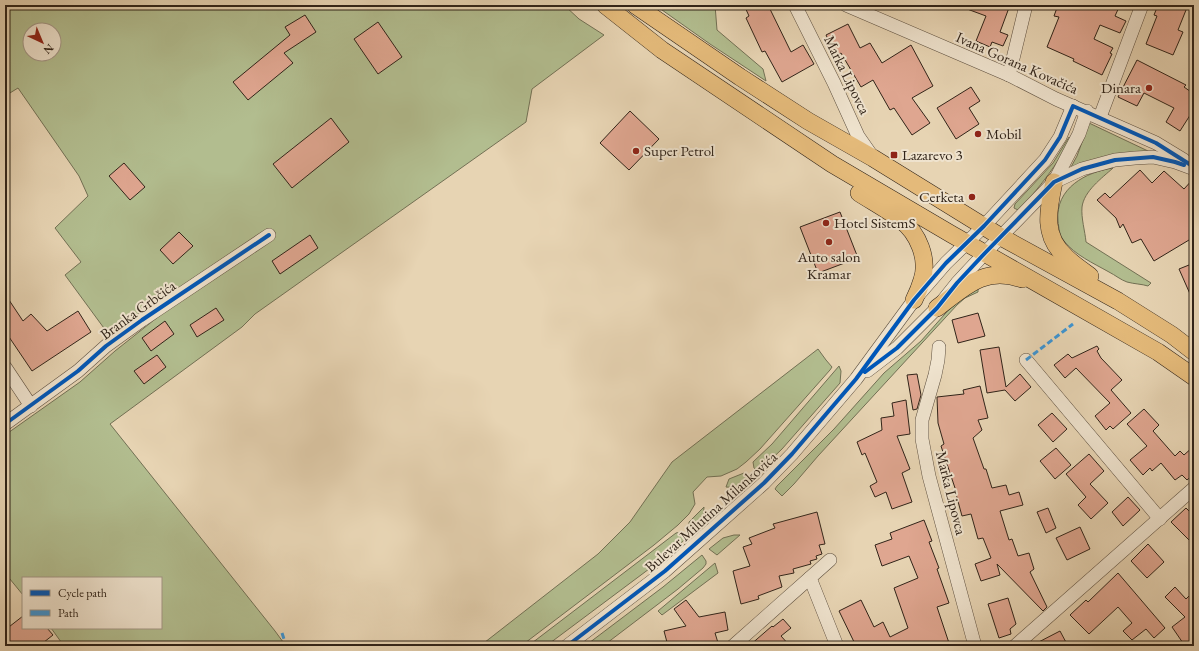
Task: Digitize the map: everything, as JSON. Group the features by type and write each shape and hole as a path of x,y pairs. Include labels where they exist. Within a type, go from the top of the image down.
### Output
{"main road":[{"path":"605,5 662,50 832,164 1037,284 1158,352 1194,377"},
{"path":"635,5 740,78 808,121 873,158 1001,237 1115,300 1172,335 1194,352"},
{"path":"832,164 850,186 901,220 914,234 922,252 924,265 923,279 914,300"},
{"path":"1054,182 1049,214 1051,238 1064,256 1093,278 1115,300"},
{"path":"937,308 973,281 984,276 999,275 1016,277 1037,284"}],"street":[{"name":"Marka Lipovca","path":"795,5 834,82 858,136 873,158"},
{"name":"Ivana Gorana Kovačića","path":"846,5 869,10 1073,106 1156,143 1194,168"},
{"path":"1009,75 1026,5"},
{"path":"1100,117 1142,5"},
{"name":"Bulevar Milutina Milankovića","path":"567,646 665,571 764,483 792,454 856,379 914,300 946,263 984,226 1046,160 1062,134 1073,106"},
{"path":"1054,182 1079,134 1087,112"},
{"path":"1054,182 1090,167 1115,160 1153,157 1194,168"},
{"name":"Bulevar Milutina Milankovića","path":"856,379 897,348 937,308 957,283 1054,182"},
{"name":"Branka Grbčića","path":"5,424 78,372 106,346 142,320 269,235"},
{"name":"Marka Lipovca","path":"939,347 935,375 922,420 922,439 929,476 975,646"},
{"path":"1026,360 1160,519"},
{"path":"5,367 31,406"},
{"path":"1016,646 1194,488"},
{"path":"733,646 830,560"},
{"path":"810,578 837,646"}],"green space":[{"path":"5,5 564,5 579,19 604,35 532,89 526,122 255,314 242,327 110,424 286,646 64,646 52,629 162,629 162,577 22,577 22,594 5,573 5,435 80,382 115,351 178,301 172,289 109,335 65,275 81,262 55,228 88,196 79,176 18,88 5,96"},
{"path":"655,5 715,5 717,30 763,69 766,81 710,44"},
{"path":"1089,123 1148,151 1071,167 1077,156"},
{"path":"1069,137 1071,139 1065,149 1042,182 1022,207 1018,210 1014,208 1015,204 1053,163"},
{"path":"1113,168 1094,185 1083,201 1082,216 1086,242 1151,283 1148,286 1125,281 1085,258 1068,246 1060,234 1058,209 1067,191 1074,184 1093,173"},
{"path":"978,287 978,292 965,298 957,305 782,496 775,489 777,486 834,429 884,373 921,341 952,306"},
{"path":"818,349 832,367 830,370 760,449 746,462 737,469 721,476 707,477 693,492 695,504 689,514 678,525 521,646 480,646 598,554 630,522 672,462"},
{"path":"839,366 841,371 840,383 782,449 758,472 754,468 753,462 772,444"},
{"path":"744,473 748,474 752,478 740,486 726,487 729,479"},
{"path":"704,507 703,520 695,531 689,525 689,522"},
{"path":"681,532 687,538 649,569 546,646 528,646 676,533"},
{"path":"740,535 717,555 709,549 723,538"},
{"path":"702,555 706,561 706,564 678,589 603,646 585,646 663,587"},
{"path":"715,563 718,573 662,615 658,611"}],"building":[{"path":"744,5 768,5 791,52 803,45 814,64 782,82 765,51 762,52 746,18 749,16"},
{"path":"959,5 1010,5 1000,32 1008,35 1003,46 992,42 990,47 976,41 986,16"},
{"path":"1058,5 1120,5 1115,16 1126,21 1120,33 1100,25 1094,39 1113,48 1110,53 1112,54 1102,75 1073,61 1074,59 1047,47 1059,17 1054,16"},
{"path":"1158,5 1188,5 1178,30 1183,32 1173,55 1146,44 1157,16 1154,15"},
{"path":"305,15 316,32 284,53 293,63 248,100 233,82 290,35 285,27"},
{"path":"378,22 402,57 378,74 354,39"},
{"path":"848,24 860,48 870,43 882,63 911,45 933,86 912,98 930,123 912,135 894,108 890,110 873,80 861,87 841,53 836,56 826,35"},
{"path":"1137,60 1186,85 1184,87 1194,94 1194,109 1180,131 1166,122 1174,108 1144,93 1137,106 1118,97"},
{"path":"971,87 980,101 969,108 979,124 956,139 937,108"},
{"path":"630,111 659,139 629,170 600,143"},
{"path":"331,118 349,142 292,188 273,164"},
{"path":"124,163 145,187 130,200 109,176"},
{"path":"1140,170 1152,183 1164,171 1184,189 1194,178 1194,237 1154,261 1141,239 1132,243 1123,224 1120,228 1116,218 1097,200 1105,193 1110,198"},
{"name":"Auto salon Kramar","path":"840,212 858,258 818,273 800,227"},
{"path":"179,232 193,246 173,264 160,250"},
{"path":"310,235 318,248 280,274 272,261"},
{"path":"1194,263 1194,303 1179,269"},
{"path":"5,294 23,321 31,314 47,331 78,311 91,332 32,371 5,331"},
{"path":"216,308 224,320 197,337 190,325"},
{"path":"978,313 985,336 958,343 952,320"},
{"path":"165,321 174,334 151,351 142,338"},
{"path":"1097,346 1099,349 1097,351 1101,358 1122,380 1111,390 1131,413 1113,429 1110,426 1106,430 1095,416 1110,403 1076,368 1065,378 1054,365 1068,354 1072,358"},
{"path":"999,347 1006,387 1020,374 1031,387 1015,401 1005,390 987,393 980,350"},
{"path":"157,355 166,367 144,384 134,371"},
{"path":"917,374 921,395 917,409 913,410 907,375"},
{"path":"980,386 988,418 978,420 982,430 973,438 992,488 1006,485 1009,495 1019,492 1023,505 1000,511 1009,540 1012,539 1018,556 1029,553 1034,569 1030,572 1047,607 1043,611 997,564 1000,575 981,581 975,564 991,558 983,538 978,539 971,514 962,516 957,494 941,446 944,444 938,423 937,397 964,394 963,390"},
{"path":"906,400 910,434 897,436 910,469 902,473 912,502 892,509 886,492 875,497 870,486 877,482 865,453 862,455 857,442 882,430 881,418 894,416 892,403"},
{"path":"1144,409 1159,425 1153,431 1175,456 1180,451 1184,455 1194,446 1194,474 1187,480 1182,475 1175,480 1161,463 1152,471 1150,468 1143,475 1130,460 1147,446 1127,424"},
{"path":"1052,413 1067,429 1053,442 1038,425"},
{"path":"1056,448 1071,465 1055,479 1040,461"},
{"path":"1089,454 1104,471 1090,484 1108,503 1091,519 1078,505 1086,497 1066,474"},
{"path":"1128,497 1140,510 1123,526 1112,512"},
{"path":"1048,508 1056,528 1046,533 1037,512"},
{"path":"1186,508 1194,516 1194,545 1171,522"},
{"path":"817,512 825,544 819,545 822,554 816,556 817,559 810,561 811,564 793,569 794,573 779,576 782,587 758,596 759,599 741,604 733,571 750,566 743,547 752,544 749,538 775,528 773,524"},
{"path":"924,520 932,541 929,542 939,568 937,569 949,603 937,607 950,646 856,646 839,611 861,600 874,627 883,622 890,637 908,628 894,588 918,578 909,556 882,566 875,545 892,539 890,533"},
{"path":"1080,527 1090,549 1067,560 1056,538"},
{"path":"1148,544 1164,562 1147,578 1131,561"},
{"path":"1118,573 1165,628 1154,638 1146,629 1132,640 1123,631 1132,623 1118,607 1089,634 1070,615 1086,600 1088,602"},
{"path":"1175,587 1186,599 1194,591 1194,646 1185,646 1172,627 1185,617 1165,597"},
{"path":"1008,598 1016,624 1010,629 1011,634 999,638 988,604"},
{"path":"686,600 699,617 725,612 728,630 715,633 719,646 668,646 664,631 686,626 674,609"},
{"path":"22,617 22,629 48,629 53,635 39,646 5,646 5,630"},
{"path":"783,619 791,628 781,636 790,646 749,646 772,626 773,627"},
{"path":"1060,631 1068,646 1031,646"}],"marked path":[{"path":"1026,360 1073,324"},
{"path":"282,633 288,646"}],"cycle path":[{"path":"567,646 665,571 764,483 792,454 856,379 914,300 946,263 984,226 1045,160 1060,137 1073,106 1156,143 1194,167"},
{"path":"865,372 897,348 937,308 957,283 1054,182 1082,169 1115,160 1153,157 1184,165"},
{"path":"5,424 78,371 106,346 142,320 269,235"}],"place":[{"name":"Dinara","path":"1149,88"},
{"name":"Mobil","path":"978,134"},
{"name":"Super Petrol","path":"636,151"},
{"name":"Lazarevo 3","path":"894,155"},
{"name":"Cerketa","path":"972,197"},
{"name":"Hotel SistemS","path":"826,223"},
{"name":"Auto salon Kramar","path":"829,242"}]}
